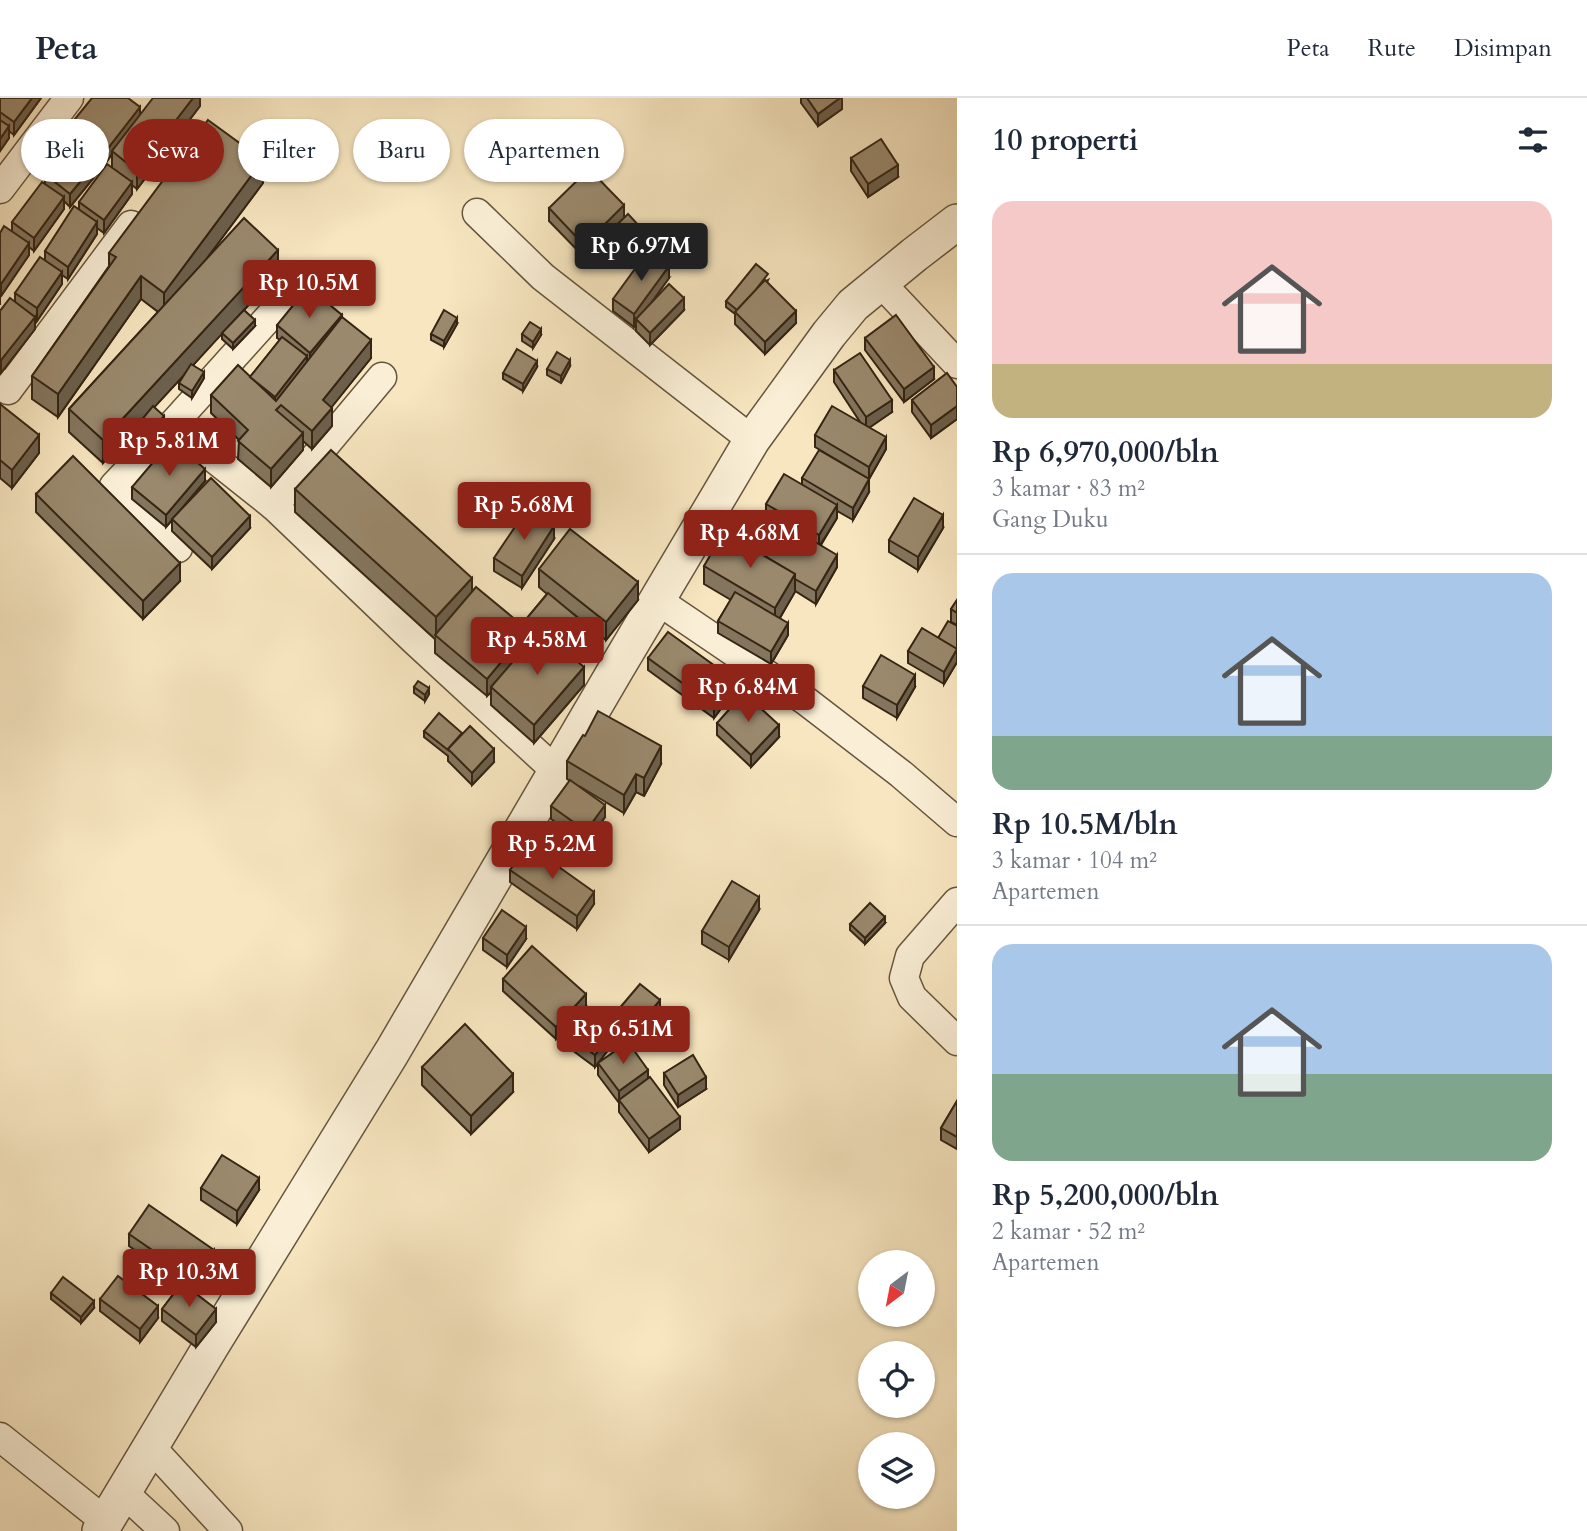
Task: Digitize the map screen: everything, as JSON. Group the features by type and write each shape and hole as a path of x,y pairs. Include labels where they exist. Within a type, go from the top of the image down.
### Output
{"street":[{"path":"0,189 69,98"},
{"path":"0,383 8,390 147,204"},
{"path":"477,213 543,277 752,440"},
{"path":"109,1515 392,1052 752,440 829,334 853,306 957,222"},
{"path":"881,283 957,364"},
{"path":"178,548 114,486 280,305"},
{"path":"274,506 382,377"},
{"path":"172,425 274,506 556,771"},
{"path":"657,600 806,701 901,774 957,822"},
{"path":"957,902 910,956 904,978 912,997 957,1041"},
{"path":"0,1437 109,1515 165,1531"},
{"path":"150,1446 228,1531"}],"building":[{"path":"0,98 32,98 14,122 0,112"},
{"path":"92,98 128,98 140,107 131,119 123,119 123,129 109,147 109,119 75,119"},
{"path":"153,98 193,98 177,119 137,119"},
{"path":"807,98 840,98 818,114"},
{"path":"0,120 9,126 0,139"},
{"path":"224,132 238,142 238,182 247,182 164,293 141,276 58,394 32,376 116,257 109,253 162,182 224,182"},
{"path":"123,137 123,160 112,151"},
{"path":"881,139 898,165 868,184 851,158"},
{"path":"109,165 123,176 123,182 132,182 104,220 79,202 94,182 109,182"},
{"path":"42,182 64,197 34,238 12,222"},
{"path":"55,182 80,182 70,194"},
{"path":"576,182 602,182 624,205 584,245 549,208"},
{"path":"74,206 97,222 68,267 45,251"},
{"path":"628,214 641,228 615,253 602,239"},
{"path":"244,218 278,250 103,440 69,409"},
{"path":"4,226 29,243 1,284 0,233"},
{"path":"648,251 669,266 634,314 613,299"},
{"path":"40,257 62,272 37,308 15,293"},
{"path":"756,264 768,274 737,310 726,301"},
{"path":"765,280 796,311 765,342 735,312"},
{"path":"669,284 684,298 650,333 636,319"},
{"path":"308,287 342,315 310,353 277,325"},
{"path":"10,298 35,317 1,360 0,311"},
{"path":"244,310 255,320 233,343 222,333"},
{"path":"444,310 457,318 444,341 431,334"},
{"path":"896,315 934,367 904,389 865,338"},
{"path":"342,317 371,340 323,400 332,408 312,431 281,405 276,410 303,433 271,469 238,441 248,430 211,395 238,365 276,401"},
{"path":"530,322 541,329 533,342 522,334"},
{"path":"282,337 307,356 275,397 250,377"},
{"path":"517,349 537,361 523,384 503,373"},
{"path":"557,352 570,360 561,376 547,369"},
{"path":"860,353 892,400 866,417 834,370"},
{"path":"191,364 204,372 192,391 179,383"},
{"path":"947,373 957,387 957,406 931,425 912,400"},
{"path":"0,404 39,435 12,470 0,460"},
{"path":"153,406 164,416 151,432 139,423"},
{"path":"832,406 886,437 869,467 815,435"},
{"path":"172,440 205,469 166,515 132,487"},
{"path":"331,450 472,578 436,617 295,489"},
{"path":"819,450 869,479 853,508 802,478"},
{"path":"73,456 180,563 143,601 36,494"},
{"path":"784,474 837,505 819,535 766,504"},
{"path":"211,478 250,516 212,557 172,519"},
{"path":"914,498 943,515 918,557 889,540"},
{"path":"527,509 554,526 522,576 494,558"},
{"path":"785,524 837,555 816,591 795,579 795,574 766,557"},
{"path":"570,529 638,582 606,622 539,569"},
{"path":"724,532 795,574 775,608 704,566"},
{"path":"476,587 528,630 487,679 435,635"},
{"path":"735,592 788,623 771,652 718,621"},
{"path":"548,593 594,631 574,656 527,618"},
{"path":"957,600 957,613 951,609"},
{"path":"948,621 957,626 957,650 938,638"},
{"path":"922,628 957,649 944,672 908,651"},
{"path":"540,630 584,667 534,725 491,687"},
{"path":"668,632 733,679 714,706 648,658"},
{"path":"881,655 915,675 897,705 863,686"},
{"path":"418,681 429,688 425,695 414,687"},
{"path":"744,693 779,725 751,755 717,723"},
{"path":"598,711 661,746 644,778 636,774 624,795 567,761 583,735 585,736"},
{"path":"439,713 462,733 448,750 424,731"},
{"path":"470,726 494,749 472,773 448,749"},
{"path":"570,780 605,805 586,831 551,806"},
{"path":"528,845 594,892 577,916 510,870"},
{"path":"732,881 759,897 729,947 702,931"},
{"path":"870,903 885,917 865,938 850,924"},
{"path":"502,910 526,927 507,955 483,938"},
{"path":"532,946 586,994 556,1027 503,979"},
{"path":"640,984 660,1000 638,1027 618,1010"},
{"path":"584,1012 612,1032 595,1055 568,1035"},
{"path":"465,1024 513,1074 471,1116 422,1067"},
{"path":"628,1042 648,1070 619,1091 598,1063"},
{"path":"693,1055 706,1077 678,1095 664,1073"},
{"path":"650,1077 680,1117 649,1139 619,1100"},
{"path":"957,1101 957,1137 941,1128"},
{"path":"222,1155 259,1178 237,1211 201,1188"},
{"path":"149,1205 214,1250 194,1279 129,1234"},
{"path":"118,1276 158,1306 140,1329 100,1299"},
{"path":"63,1277 94,1301 81,1317 51,1293"},
{"path":"182,1283 216,1309 196,1335 162,1309"}]}
